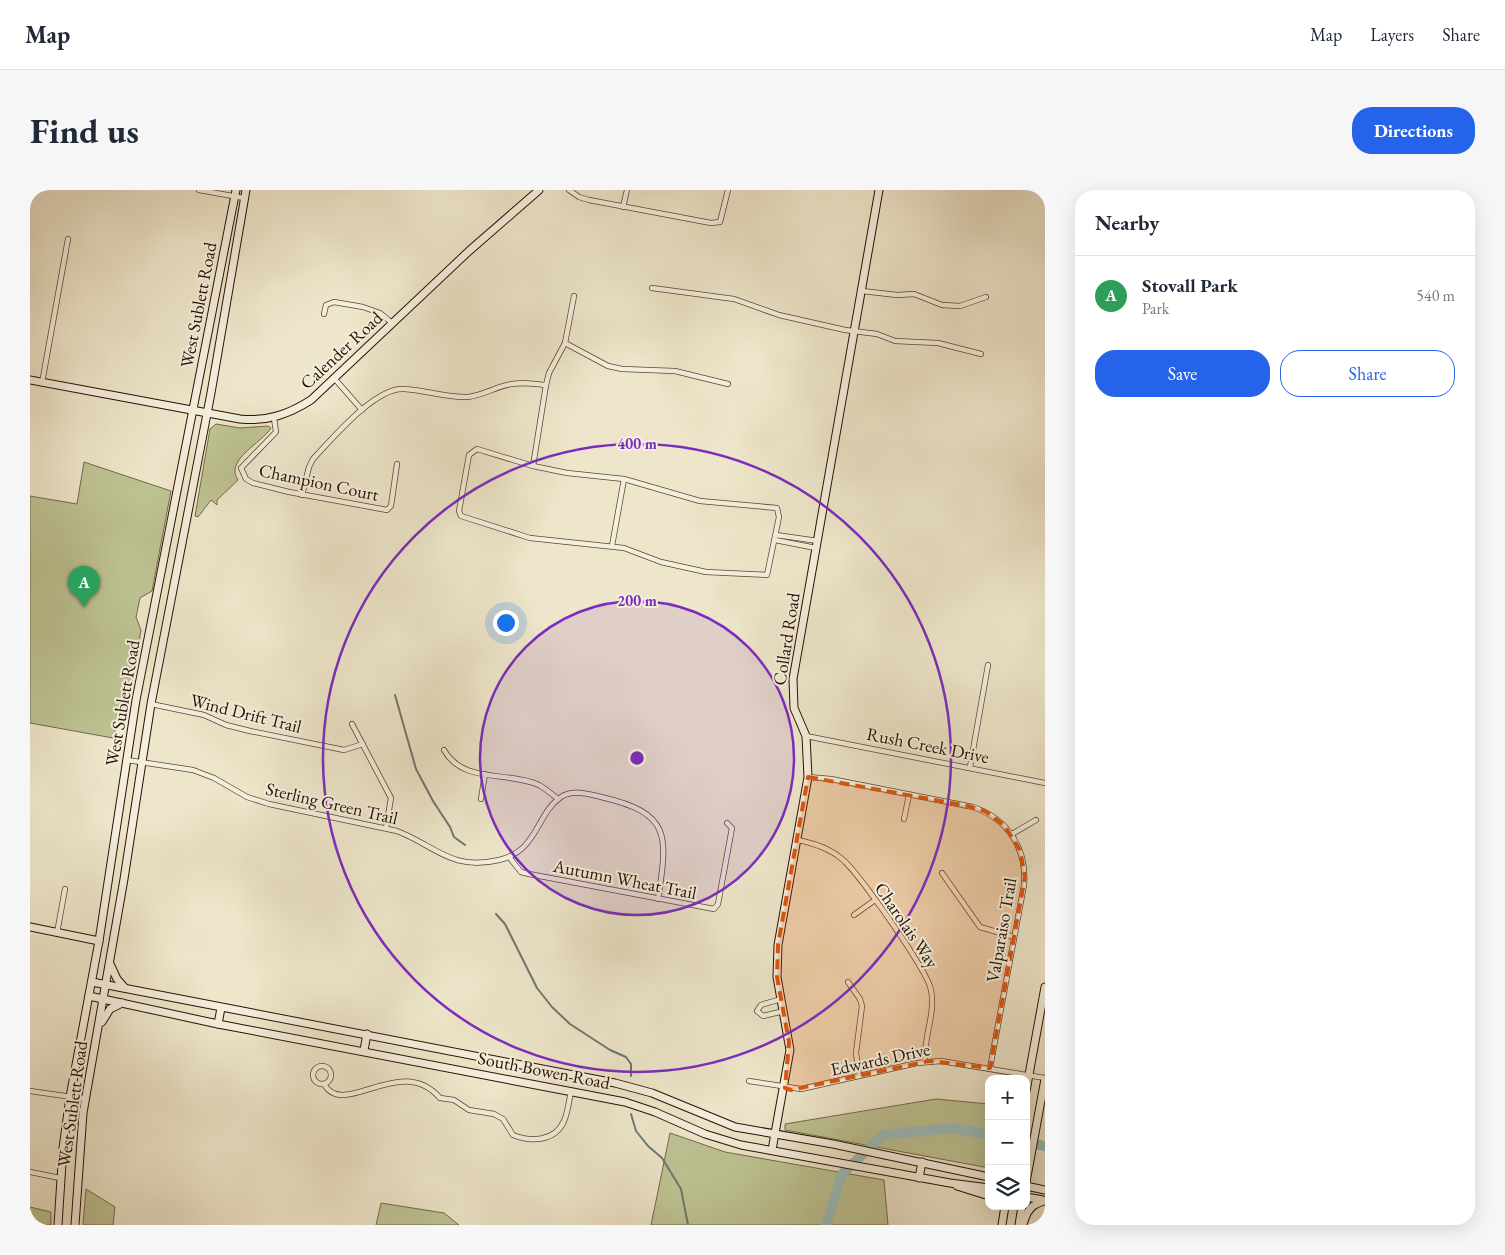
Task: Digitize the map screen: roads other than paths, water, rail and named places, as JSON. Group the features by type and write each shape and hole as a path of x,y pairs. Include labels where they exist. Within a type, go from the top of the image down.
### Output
{"main road":[{"name":"West Sublett Road","path":"75,1225 79,1146 151,704 207,414 246,190"},
{"name":"Calender Road","path":"30,380 207,414 253,420 274,418 311,400 469,251 539,190"},
{"name":"Collard Road","path":"772,1150 785,1088 790,1050 777,978 778,946 808,777 806,736 795,712 792,691 879,190"},
{"name":"West Sublett Road","path":"58,1225 60,1178 70,1097 99,941 136,700 235,193"},
{"path":"30,927 99,941"},
{"path":"110,962 113,972 126,988"},
{"name":"South Bowen Road","path":"92,982 628,1086 662,1097 725,1124 776,1135 833,1144 985,1176"},
{"path":"1029,1075 1045,987"},
{"name":"South Bowen Road","path":"89,996 218,1024 364,1050 633,1104 731,1143 919,1178 985,1187"},
{"path":"98,1032 110,1009 124,1003"},
{"path":"218,1024 221,1008"},
{"path":"364,1050 367,1034"},
{"path":"1029,1165 1045,1078"},
{"path":"919,1178 922,1162"},
{"path":"950,1183 985,1195"},
{"path":"1030,1187 1045,1190"},
{"path":"1030,1198 1045,1200"},
{"path":"1024,1225 1028,1211 1032,1206 1045,1200"},
{"path":"1002,1225 1003,1210"},
{"path":"1019,1225 1021,1210"}],"street":[{"path":"199,190 235,193 244,198"},
{"path":"569,190 578,198 717,223 723,216 728,190"},
{"path":"623,206 626,190"},
{"path":"42,382 68,239"},
{"path":"652,288 734,299 779,315 877,334 903,343 938,343 982,354"},
{"path":"862,291 884,294 914,294 942,305 960,306 986,297"},
{"path":"533,466 546,385 549,373 565,343 574,296"},
{"path":"324,314 326,305 334,302 374,310 392,323"},
{"path":"565,343 608,366 622,369 675,371 728,384"},
{"path":"334,378 362,410"},
{"path":"302,494 313,459 362,410 377,398 394,390 404,389 459,397 480,395 512,384 546,385"},
{"name":"Champion Court","path":"274,418 276,432 241,468 241,474 252,483 387,510 391,506 397,464"},
{"path":"477,449 533,466 567,473 624,479 700,501 777,508 779,517 767,575 706,572 661,562 612,546 561,543 530,538 461,516 459,511 469,455 477,449"},
{"path":"612,546 624,479"},
{"path":"775,537 817,544"},
{"path":"970,767 988,664"},
{"name":"Wind Drift Trail","path":"151,704 204,715 242,730 344,750 363,744"},
{"path":"352,724 390,798 386,828"},
{"name":"Rush Creek Drive","path":"806,736 1045,782"},
{"path":"444,750 456,765 467,770 539,786 558,799 567,794 587,793 628,803 647,813 658,827 664,846 658,899"},
{"name":"Sterling Green Trail","path":"127,760 203,773 247,797 269,804 386,828 415,838 435,852 450,859 478,863 509,857 531,840 558,799"},
{"path":"481,799 485,774"},
{"name":"Valparaiso Trail","path":"808,777 831,779 979,809 995,817 1012,834 1020,850 1025,869 990,1068"},
{"path":"904,819 909,795"},
{"path":"1012,834 1036,820"},
{"name":"Autumn Wheat Trail","path":"509,857 521,872 529,874 714,908 718,904 732,828 728,822"},
{"name":"Charolais Way","path":"797,840 819,845 840,857 855,871 925,974 932,997 924,1046 925,1062"},
{"path":"942,874 980,927 1014,937"},
{"path":"57,933 65,889"},
{"path":"854,915 874,900"},
{"path":"848,982 860,999 862,1006 856,1053 859,1076"},
{"path":"781,999 761,1005 757,1011 762,1016 784,1012"},
{"name":"Edwards Drive","path":"750,1081 785,1088 805,1089 925,1062 953,1061 1029,1075"},
{"path":"324,1084 330,1080 331,1073 327,1068 320,1066 315,1070 313,1077 317,1082 324,1084 331,1092 346,1095 363,1092 394,1082 406,1080 420,1082 433,1090 440,1098 454,1100 470,1110 498,1116 503,1119 513,1135 534,1140 557,1132 564,1122 572,1091"},
{"name":"Edwards Drive","path":"1030,1075 1045,1078"},
{"path":"30,1091 86,1099"},
{"path":"30,1172 60,1178"}],"waterway":[{"path":"395,695 416,769 454,837 465,845"},
{"path":"496,914 505,924 537,988 552,1007 570,1024 610,1050 626,1057 631,1064 631,1076"},
{"path":"631,1114 636,1131 648,1146 662,1158 681,1189 688,1225"},
{"path":"826,1225 842,1174 883,1135 952,1128 985,1134"},
{"path":"1030,1143 1045,1146"}],"place":[{"name":"Stovall Park","path":"84,607"}]}
